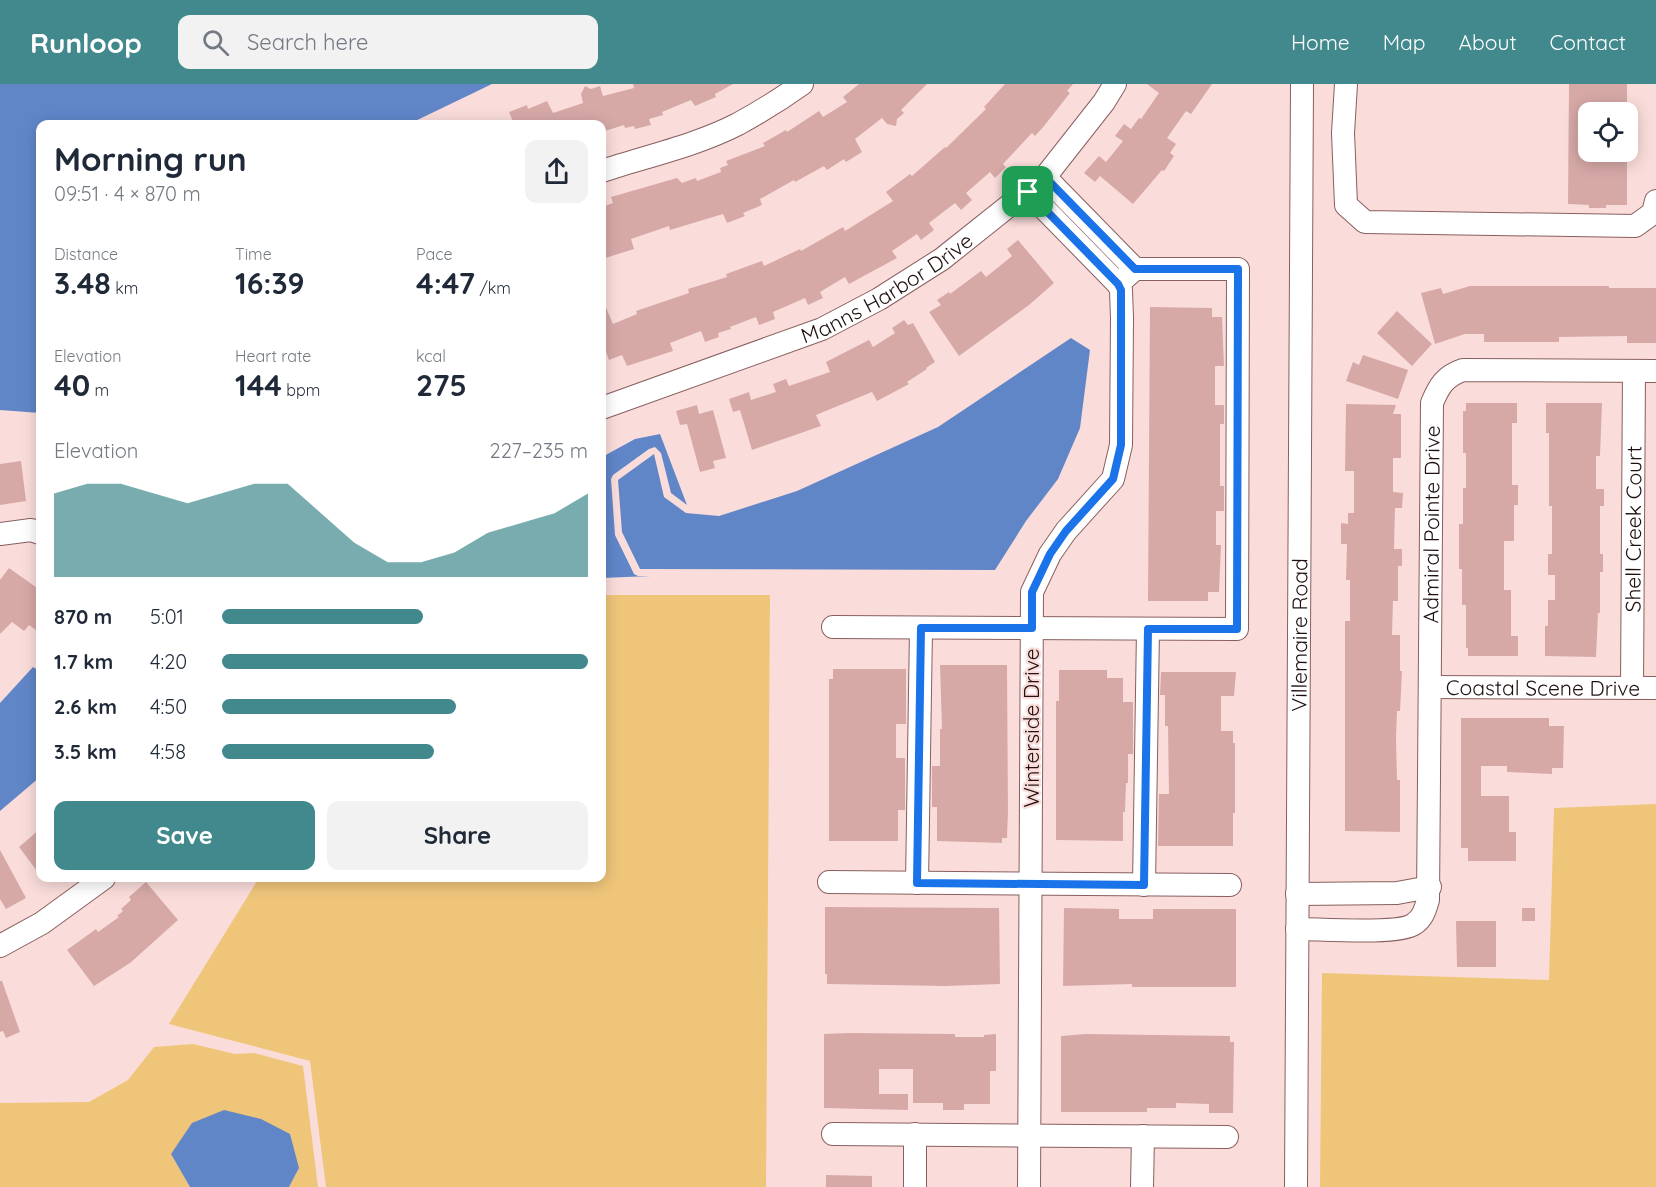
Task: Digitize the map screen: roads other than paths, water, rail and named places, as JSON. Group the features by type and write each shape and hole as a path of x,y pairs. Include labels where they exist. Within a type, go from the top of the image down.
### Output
{"street":[{"path":"606,170 686,145 737,125 781,99 801,84"},
{"name":"Manns Harbor Drive","path":"606,407 822,329 879,299 942,259 1045,177 1104,102 1115,84"},
{"name":"Villemaire Road","path":"1296,1187 1302,84"},
{"path":"1346,84 1343,133 1346,205 1365,222 1635,226 1653,213 1656,201"},
{"path":"1045,177 1135,269"},
{"path":"833,627 1237,629 1238,269 1135,269 1118,284 1028,192"},
{"name":"Winterside Drive","path":"1029,1187 1032,592 1050,554 1066,531 1113,479 1121,445 1122,318 1121,290 1118,284"},
{"name":"Admiral Pointe Drive","path":"1297,929 1395,929 1413,925 1424,914 1428,900 1430,888 1432,404 1439,386 1450,374 1463,370 1645,371"},
{"name":"Shell Creek Court","path":"1632,688 1645,371"},
{"path":"0,534 36,532"},
{"path":"917,883 921,628"},
{"path":"1144,885 1148,629"},
{"name":"Coastal Scene Drive","path":"1431,687 1656,688"},
{"path":"0,946 42,923 98,882"},
{"path":"829,882 1230,885"},
{"path":"1297,894 1397,893 1430,888"},
{"path":"833,1134 1227,1137"},
{"path":"915,1134 915,1187"},
{"path":"1142,1187 1143,1136"}],"water":[{"path":"0,84 492,84 417,120 36,120 36,413 0,410"},
{"path":"1071,338 1090,350 1080,428 1058,479 1026,521 995,570 640,569 622,532 618,480 654,454 664,497 686,513 719,516 797,491 938,427"},
{"path":"660,434 687,505 671,493 661,453 655,447 613,475 611,479 615,535 634,574 651,576 606,578 606,455 635,439"},
{"path":"33,667 36,669 36,780 0,811 0,703"},
{"path":"224,1110 261,1119 290,1134 299,1168 289,1187 190,1187 171,1154 192,1123"}]}
